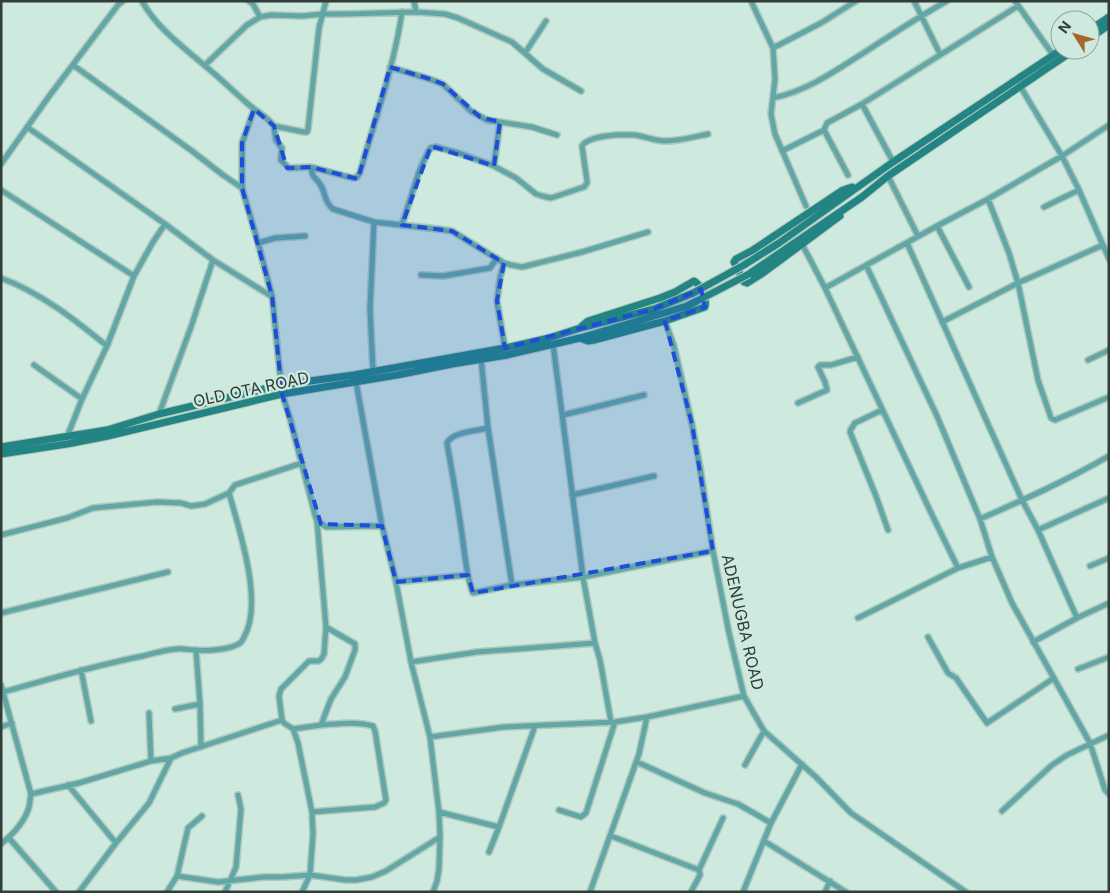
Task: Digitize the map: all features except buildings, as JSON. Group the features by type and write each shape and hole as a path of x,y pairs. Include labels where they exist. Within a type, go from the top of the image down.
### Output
{"street":[{"path":"1,164 27,126 118,5 123,1"},
{"path":"142,1 149,14 186,50 254,109 269,119 274,126 276,140 282,148 281,160 286,166 289,168 311,167 353,178 357,177 360,172 398,39 402,12"},
{"path":"274,126 307,132 320,28 326,1"},
{"path":"414,1 416,12"},
{"path":"751,1 773,48 775,79 771,114 775,134 806,206"},
{"path":"773,48 821,23 856,1"},
{"path":"914,1 940,54"},
{"path":"772,98 795,92 818,81 947,1"},
{"path":"252,2 260,16"},
{"path":"782,151 824,130 828,122 862,104 1016,4 1050,52"},
{"path":"205,65 246,26 260,16 402,12 445,14 512,42 543,69 581,91"},
{"path":"525,53 546,22"},
{"path":"506,351 580,328 654,309 693,293 779,244 857,186 1050,58"},
{"path":"506,351 580,338 687,306 749,274 888,176 1059,60"},
{"path":"73,65 242,188"},
{"path":"390,67 443,84 471,111 486,120 532,126 557,135"},
{"path":"1020,86 1062,156 1109,259"},
{"path":"862,104 891,158"},
{"path":"254,109 242,143 242,188 272,296 282,394 317,521 326,627 322,658 318,661 307,662 281,689 279,696 282,720 293,729 301,752 312,812 313,834 310,875 302,892"},
{"path":"494,166 500,122"},
{"path":"825,288 988,199 1062,156 1109,125"},
{"path":"27,126 166,224 213,260 272,296"},
{"path":"824,130 848,175"},
{"path":"402,225 419,172 431,148 436,147 462,154 494,166 516,178 536,194 551,198 586,186 587,180 582,146 588,140 598,137 633,135 664,141 708,134"},
{"path":"311,167 313,177 320,185 328,205 333,209 374,222 452,231 511,266 522,267 582,252 648,232"},
{"path":"888,176 918,236"},
{"path":"857,186 843,190 768,240 736,258 734,262 744,282 747,283 763,273 846,212 862,196"},
{"path":"1,190 134,276"},
{"path":"1044,207 1079,190"},
{"path":"988,199 1009,253 1018,283 1038,380 1051,418 1055,420 1109,396"},
{"path":"373,371 370,309 374,222"},
{"path":"67,437 107,346 134,276 166,224"},
{"path":"937,226 969,287"},
{"path":"258,243 275,238 305,236"},
{"path":"907,243 1077,618"},
{"path":"802,244 825,288 958,568"},
{"path":"942,322 1018,283 1103,245"},
{"path":"420,275 443,276 490,268 497,258"},
{"path":"159,414 213,260"},
{"path":"504,263 497,301 506,351"},
{"path":"866,265 937,416 980,519 992,557 1012,603 1090,743 1105,790 1109,794"},
{"path":"1,278 32,292 72,318 107,346"},
{"path":"580,328 588,321 660,298 694,281 697,282 706,300 705,307 666,321 594,340 588,341 580,338"},
{"name":"ADENUGBA ROAD","path":"666,321 674,346 692,424 713,552 744,696 764,731 802,764 852,813 963,891"},
{"path":"553,344 583,577 595,643 613,722 586,813 581,816 559,810"},
{"path":"1088,360 1109,350"},
{"name":"OLD OTA ROAD","path":"1,447 117,428 159,414 280,385 318,381 506,351"},
{"name":"OLD OTA ROAD","path":"1,454 103,437 282,394 481,359 506,351"},
{"path":"798,403 827,390 818,367 820,365 831,365 858,357"},
{"path":"481,359 488,428 512,585"},
{"path":"34,366 82,400"},
{"path":"356,382 382,526 396,582 411,662 430,737 440,837 439,869 433,892"},
{"path":"563,416 644,395"},
{"path":"882,410 854,423 850,432 888,530"},
{"path":"488,428 455,435 447,443 468,575 473,592 512,585 583,577 713,552"},
{"path":"980,519 1088,468 1109,456"},
{"path":"1,535 67,518 93,508 157,502 181,503 191,506 205,504 229,493 235,485 302,463"},
{"path":"572,495 654,476"},
{"path":"3,692 108,662 178,648 196,650 220,649 232,647 240,643 245,636 248,626 251,600 248,564 229,493"},
{"path":"1038,530 1109,498"},
{"path":"317,521 326,527 382,526"},
{"path":"858,618 958,568 992,557"},
{"path":"1090,566 1109,558"},
{"path":"1,614 168,572"},
{"path":"396,582 468,575"},
{"path":"1033,642 1077,618 1109,604"},
{"path":"321,726 331,698 345,677 355,650 355,644 326,627"},
{"path":"928,637 948,673 956,678 987,723 1054,678"},
{"path":"411,662 477,652 595,643"},
{"path":"196,650 201,747"},
{"path":"1078,669 1109,657"},
{"path":"81,670 91,721"},
{"path":"1,685 31,794 25,816 9,838 1,844"},
{"path":"430,737 504,727 613,722 647,718 744,696"},
{"path":"175,710 200,704"},
{"path":"149,713 151,761"},
{"path":"590,892 637,762 647,718"},
{"path":"31,794 79,783 151,761 171,758 282,720"},
{"path":"1,727 12,723"},
{"path":"293,729 339,724 367,724 372,726 375,731 386,800 384,803 375,807 312,812"},
{"path":"489,852 535,726"},
{"path":"744,765 764,731"},
{"path":"1002,812 1052,766 1067,755 1109,735"},
{"path":"79,892 116,842 149,803 171,758"},
{"path":"637,762 706,793 738,804 771,823"},
{"path":"744,892 771,823 802,764"},
{"path":"68,785 116,842"},
{"path":"225,892 236,867 241,809 238,795"},
{"path":"439,812 499,827"},
{"path":"168,892 177,876 188,828 202,816"},
{"path":"692,892 723,818"},
{"path":"610,836 700,870"},
{"path":"177,876 213,882 310,875 356,880 372,877 386,871 440,837"},
{"path":"9,838 56,892"},
{"path":"764,841 846,892"},
{"path":"825,892 830,881"}],"highlighted area":[{"path":"390,67 443,84 480,117 500,122 494,166 431,146 402,225 452,231 504,263 497,301 505,348 654,309 701,289 705,307 665,321 692,424 713,551 473,593 468,575 396,582 382,526 321,524 282,394 272,296 242,188 242,143 254,109 274,126 287,168 311,167 358,179"}]}
